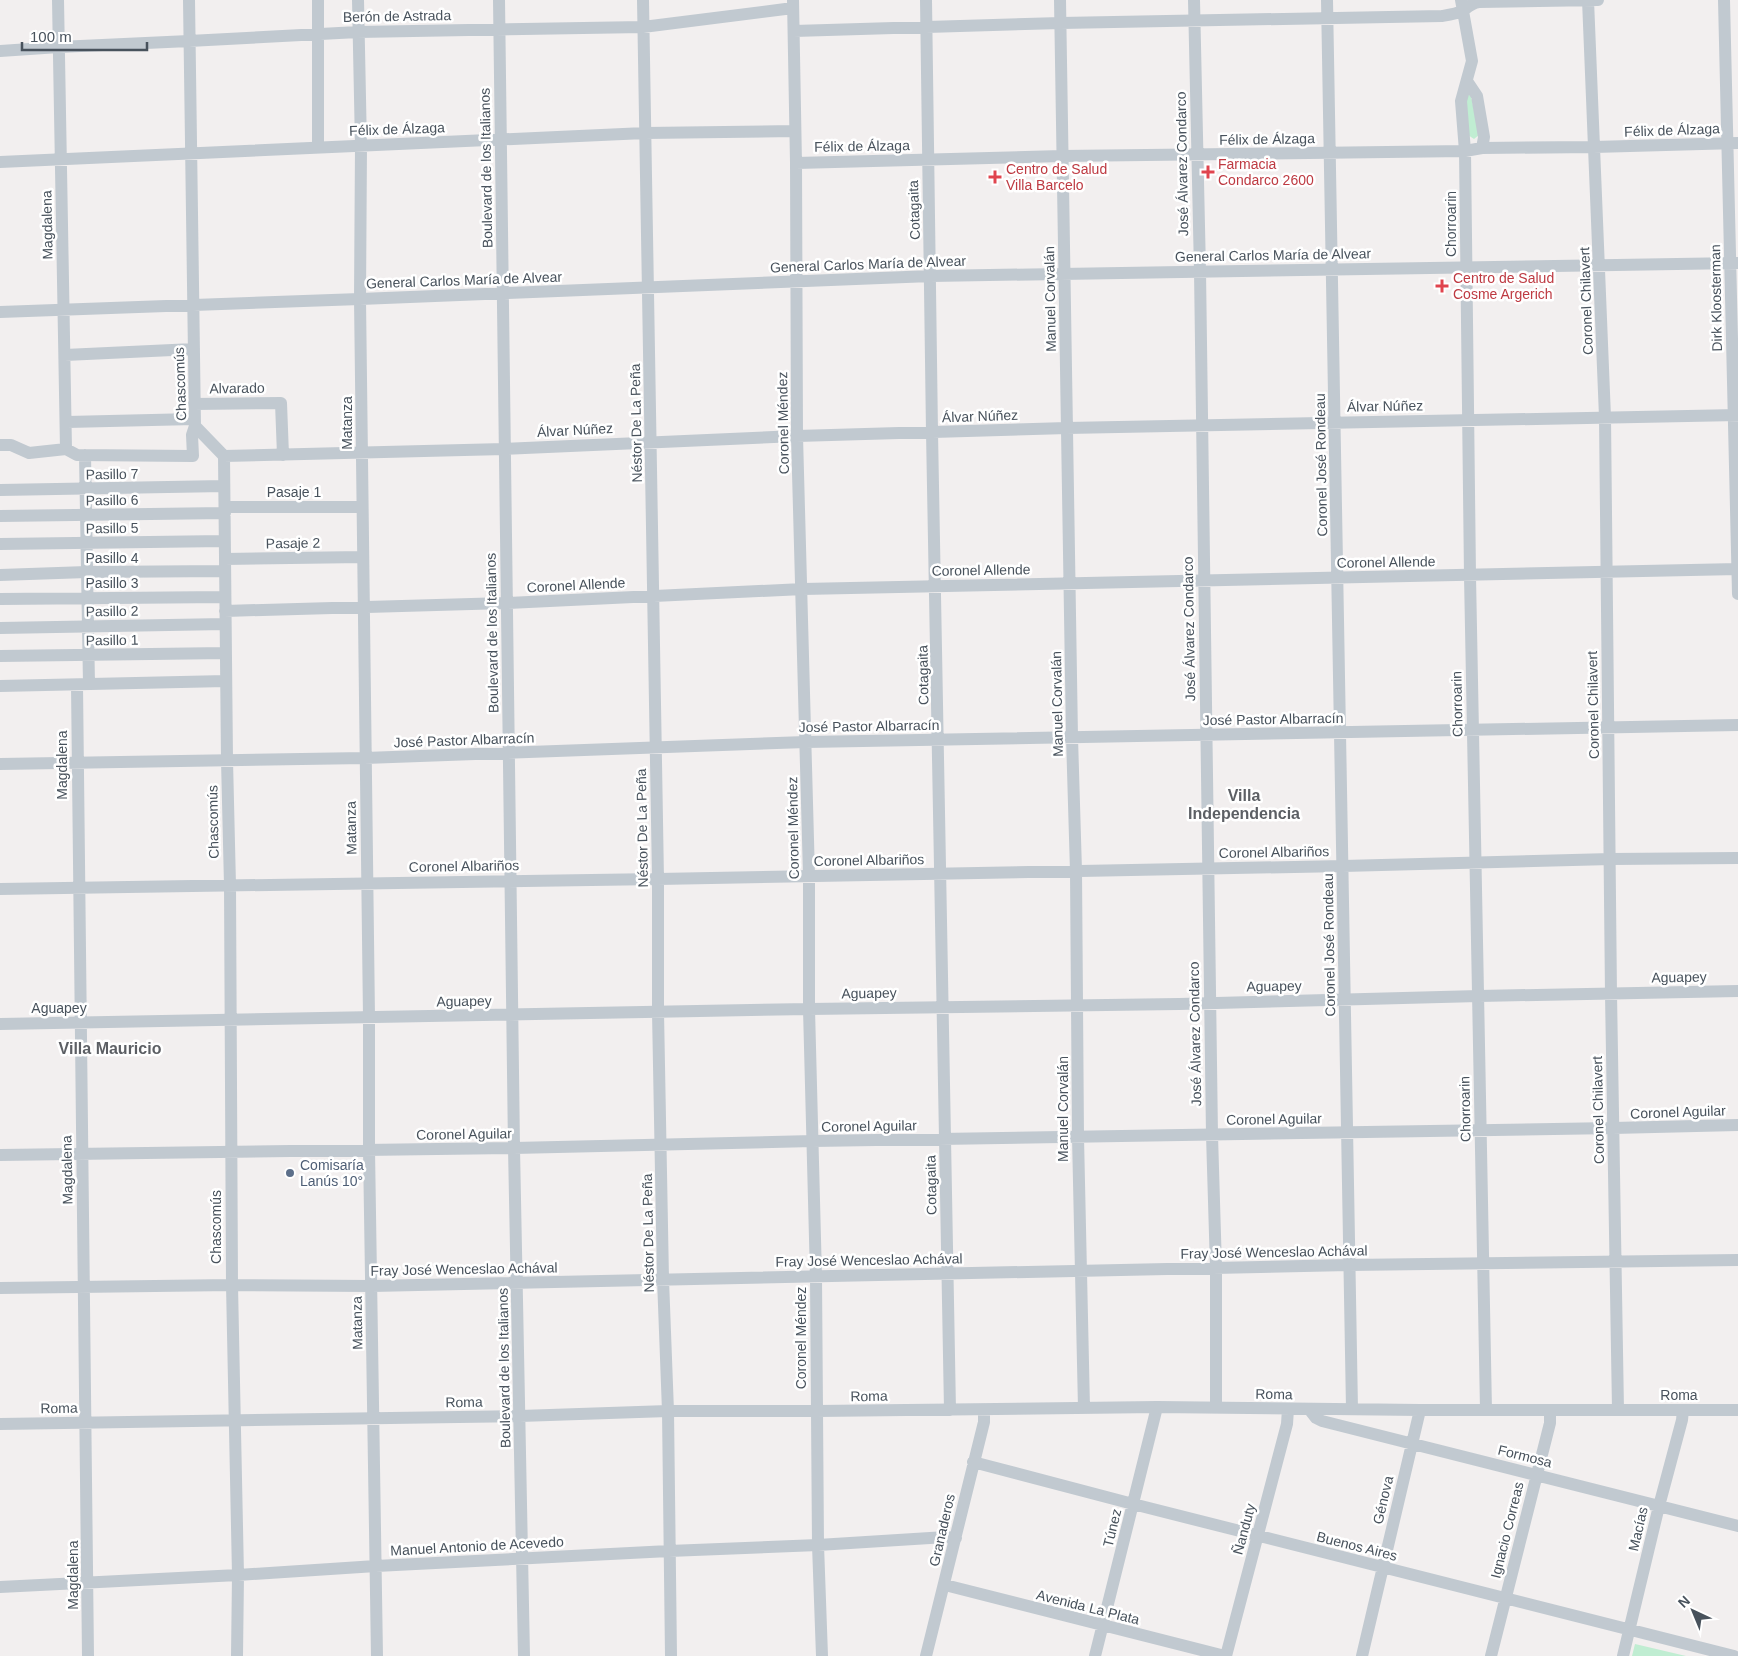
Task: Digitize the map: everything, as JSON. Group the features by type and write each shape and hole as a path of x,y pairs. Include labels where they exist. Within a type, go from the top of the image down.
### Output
{"street":[{"name":"Magdalena","path":"58,0 66,449"},
{"name":"Chascomús","path":"189,0 195,423 224,456 230,885 232,1285 238,1656"},
{"path":"318,0 318,148"},
{"name":"Matanza","path":"358,0 361,146 362,557 377,1656"},
{"name":"Boulevard de los Italianos","path":"499,0 514,1148 524,1656"},
{"name":"Néstor De La Peña","path":"643,0 658,879 658,1012 663,1279 668,1411 671,1656"},
{"name":"Cotagaita","path":"926,0 950,1410"},
{"name":"Manuel Corvalán","path":"1060,0 1084,1408"},
{"name":"José Álvarez Condarco","path":"1194,0 1200,271 1212,1135 1216,1268 1216,1408"},
{"name":"Coronel José Rondeau","path":"1327,0 1352,1410"},
{"name":"Coronel Chilavert","path":"1588,0 1605,418 1611,994 1618,1410"},
{"path":"794,31 1061,23 1442,16 1462,5 1479,2 1598,0"},
{"name":"Dirk Kloosterman","path":"1724,0 1733,143 1738,594"},
{"name":"Berón de Astrada","path":"0,51 318,33 499,28 643,27 793,4"},
{"name":"Coronel Méndez","path":"793,4 798,436 809,876 809,1009 816,1276 818,1545 822,1656"},
{"name":"Chorroarin","path":"1462,5 1472,61 1462,101 1465,151 1467,420 1486,1410"},
{"path":"1467,82 1478,96 1484,136 1482,148"},
{"name":"Félix de Álzaga","path":"0,162 645,133 794,131"},
{"name":"Félix de Álzaga","path":"796,163 1062,156 1465,151 1482,148 1733,143"},
{"name":"General Carlos María de Alvear","path":"0,312 931,276 1734,263"},
{"path":"65,355 194,349"},
{"name":"Alvarado","path":"194,404 281,403 283,455"},
{"name":"Álvar Núñez","path":"224,456 504,449 798,436 1067,428 1736,415"},
{"path":"0,445 11,445 29,453 66,449 77,455 193,456 192,434 195,423 66,422"},
{"name":"Magdalena","path":"85,455 88,656 83,684 77,763 88,1656"},
{"name":"Pasillo 7","path":"0,490 86,490 224,486"},
{"name":"Pasaje 1","path":"225,510 362,507"},
{"name":"Pasillo 6","path":"0,516 225,510"},
{"name":"Pasillo 5","path":"0,544 224,541"},
{"name":"Pasaje 2","path":"225,565 362,557"},
{"name":"Pasillo 4","path":"0,575 225,565"},
{"name":"Coronel Allende","path":"225,618 364,608 803,589 1738,570"},
{"name":"Pasillo 3","path":"0,599 225,598"},
{"name":"Pasillo 2","path":"0,628 88,626 225,618"},
{"name":"Pasillo 1","path":"0,656 226,653"},
{"path":"0,686 226,681"},
{"name":"José Pastor Albarracín","path":"0,764 365,758 656,749 806,742 1738,725"},
{"name":"Coronel Albariños","path":"0,889 1342,866 1611,858 1738,858"},
{"name":"Aguapey","path":"0,1024 1345,1000 1738,991"},
{"name":"Coronel Aguilar","path":"0,1155 514,1148 1738,1125"},
{"name":"Fray José Wenceslao Achával","path":"0,1288 232,1285 372,1286 1349,1265 1738,1260"},
{"name":"Roma","path":"0,1424 520,1416 668,1411 984,1410 1157,1407 1352,1410 1738,1410"},
{"name":"Túnez","path":"1095,1656 1157,1407"},
{"name":"Ñanduty","path":"1225,1656 1288,1424 1288,1409"},
{"name":"Formosa","path":"1309,1409 1316,1418 1322,1421 1738,1526"},
{"name":"Granaderos","path":"926,1656 984,1422 984,1410"},
{"name":"Génova","path":"1362,1656 1420,1410"},
{"name":"Ignacio Correas","path":"1491,1656 1550,1423 1550,1410"},
{"name":"Macías","path":"1623,1656 1683,1410"},
{"name":"Buenos Aires","path":"973,1462 1382,1568 1734,1656"},
{"name":"Manuel Antonio de Acevedo","path":"0,1587 376,1566 956,1538"},
{"name":"Avenida La Plata","path":"945,1585 1225,1656"}],"green space":[{"path":"1468,94 1471,96 1479,135 1474,139 1468,135 1464,102"},
{"path":"1635,1644 1686,1656 1632,1656"}],"place":[{"name":"Farmacia Condarco 2600","path":"1208,172"},
{"name":"Centro de Salud Villa Barcelo","path":"995,177"},
{"name":"Centro de Salud Cosme Argerich","path":"1442,286"},
{"name":"Comisaría Lanús 10°","path":"290,1173"}],"district":[{"name":"Villa Independencia","path":"1244,804"},
{"name":"Villa Mauricio","path":"110,1048"}]}
